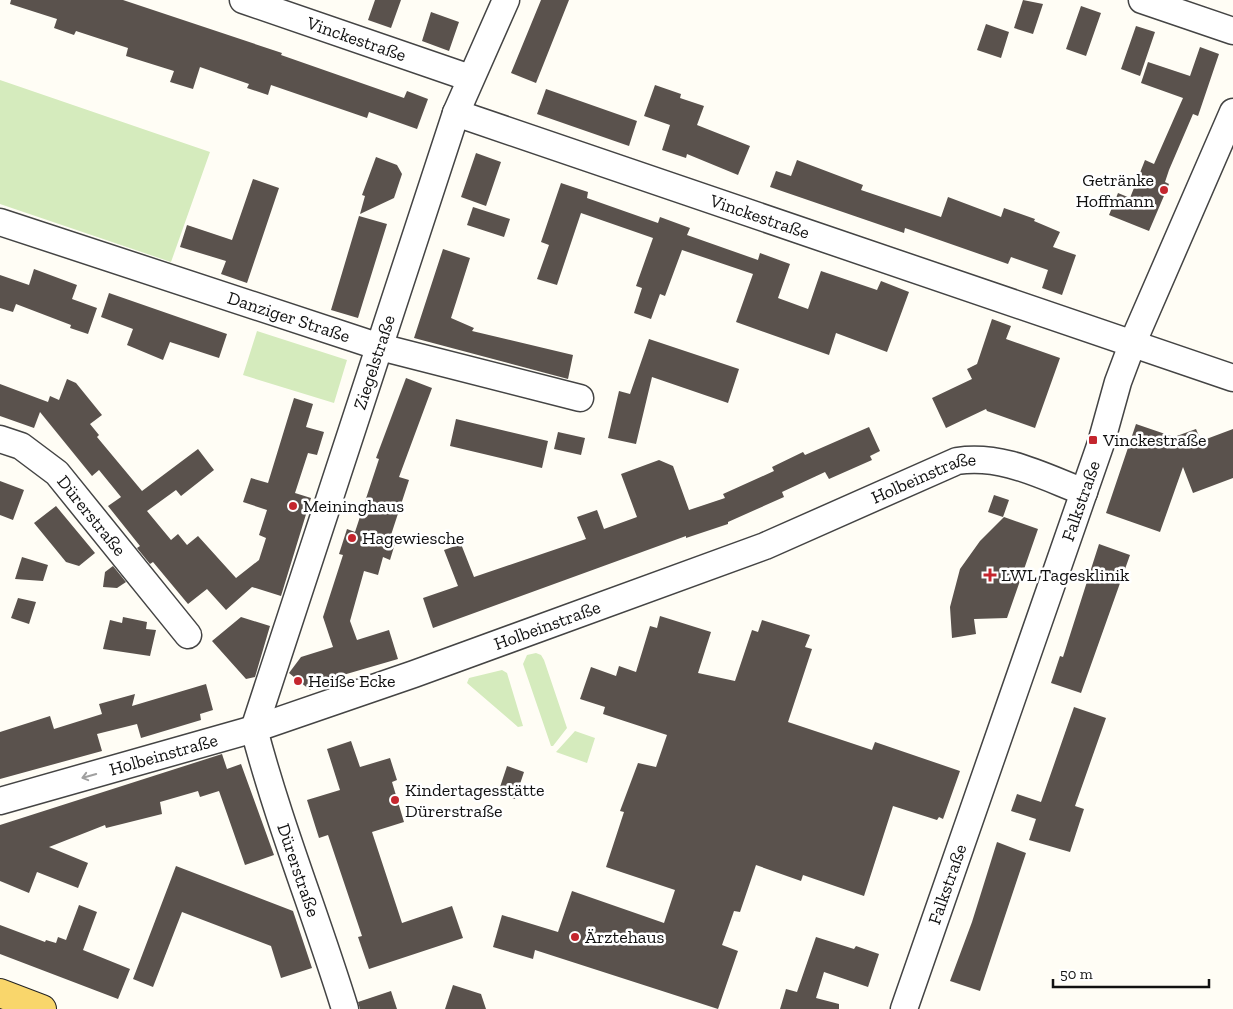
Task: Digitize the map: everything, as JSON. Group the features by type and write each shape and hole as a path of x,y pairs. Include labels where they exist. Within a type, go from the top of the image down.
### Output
{"main road":[{"path":"0,993 42,1009"}],"street":[{"name":"Vinckestraße","path":"243,0 470,78"},
{"name":"Ziegelstraße","path":"254,729 456,113 506,0"},
{"path":"1142,0 1233,30"},
{"name":"Falkstraße","path":"904,1009 1084,492 1118,382 1133,342 1233,112"},
{"name":"Vinckestraße","path":"456,113 1133,342 1233,378"},
{"name":"Danziger Straße","path":"0,222 380,347 580,398"},
{"name":"Dürerstraße","path":"0,439 20,446 57,473 188,636"},
{"name":"Holbeinstraße","path":"0,801 254,729 414,674 765,546 957,461 978,458 1000,461 1084,492"},
{"name":"Dürerstraße","path":"254,729 268,781 306,888 345,1009"}],"green space":[{"path":"0,80 210,152 171,262 0,204"},
{"path":"257,331 347,360 334,403 243,375"},
{"path":"536,653 541,655 544,660 567,728 553,746 551,746 523,664 527,655"},
{"path":"502,670 507,673 523,726 518,727 467,683 469,678"},
{"path":"575,731 595,738 587,763 556,752"}],"building":[{"path":"11,0 123,0 282,53 281,55 404,98 407,91 428,99 417,129 369,112 367,118 271,85 268,95 247,88 249,84 200,67 193,89 170,82 174,71 126,56 128,48 76,31 74,35 54,28 57,19 10,4"},
{"path":"375,0 401,0 391,28 368,20"},
{"path":"541,0 569,0 536,83 511,73"},
{"path":"1023,0 1043,4 1033,34 1014,28"},
{"path":"1081,6 1101,13 1086,56 1066,49"},
{"path":"431,12 459,22 449,51 422,41"},
{"path":"986,24 1009,32 1001,58 977,50"},
{"path":"1136,26 1155,32 1140,76 1121,69"},
{"path":"1200,47 1219,54 1198,116 1193,114 1169,170 1165,182 1169,184 1149,231 1109,215 1118,193 1130,198 1145,160 1154,164 1183,98 1141,83 1148,62 1190,76"},
{"path":"655,85 681,94 680,98 704,106 697,125 750,146 738,175 687,154 686,158 662,150 670,125 644,116"},
{"path":"546,89 637,121 629,146 537,114"},
{"path":"476,153 501,162 486,206 461,197"},
{"path":"376,157 397,165 402,174 394,198 360,214 365,196 362,195"},
{"path":"797,160 863,185 861,190 941,217 948,197 1001,217 1004,208 1035,219 1034,221 1060,232 1053,247 1076,255 1062,295 1042,288 1048,270 1011,257 1008,264 905,228 904,233 770,187 776,171 791,176"},
{"path":"253,179 279,188 247,283 221,274 226,261 180,247 187,225 232,240"},
{"path":"561,183 588,192 587,198 658,223 660,217 690,228 687,235 758,260 760,253 790,264 778,298 808,309 821,271 877,290 881,281 909,292 887,352 836,333 829,355 736,322 753,274 682,250 665,296 660,294 651,319 634,313 642,288 636,286 653,238 581,213 557,285 537,279 549,245 541,242"},
{"path":"473,207 510,219 504,237 467,225"},
{"path":"359,216 387,224 358,318 331,310"},
{"path":"443,249 470,258 451,318 474,328 472,331 573,355 568,379 414,338"},
{"path":"34,269 77,285 72,299 97,308 88,334 70,328 71,325 16,304 13,312 0,308 0,275 29,285"},
{"path":"109,293 227,334 219,358 170,342 163,360 127,345 133,329 101,317"},
{"path":"992,319 1011,326 1006,339 1060,358 1035,428 987,411 986,409 946,428 932,398 972,379 967,369 977,364"},
{"path":"649,339 739,369 728,403 652,377 636,444 608,438 619,391 630,394"},
{"path":"406,378 432,388 399,477 409,480 391,535 397,537 390,560 383,557 378,575 364,571 350,621 357,640 389,630 398,659 319,682 310,690 289,673 301,657 333,647 323,617 343,555 339,554 347,529 355,532 379,459 376,458"},
{"path":"67,379 76,383 102,415 90,424 99,435 97,437 142,491 198,449 214,470 181,496 176,490 147,511 171,540 178,534 187,545 198,536 236,578 259,560 266,538 259,535 267,510 243,502 251,478 268,483 294,398 313,404 306,427 324,432 317,455 308,453 295,493 311,498 281,596 252,587 226,610 207,589 188,604 153,562 150,564 137,548 140,546 108,506 121,497 99,470 92,476 40,412 34,428 0,416 0,384 48,402 50,396 59,400"},
{"path":"456,419 548,441 542,468 450,446"},
{"path":"1136,424 1174,437 1196,429 1201,441 1233,429 1233,478 1193,493 1183,467 1160,532 1106,513"},
{"path":"869,427 880,451 870,456 872,460 829,479 825,472 782,492 784,497 728,522 728,524 686,538 686,536 433,628 423,598 458,586 444,550 461,544 474,577 586,539 577,517 597,510 604,529 637,517 621,474 659,460 673,466 689,510 725,498 723,494 774,471 772,467 803,452 805,455"},
{"path":"558,432 585,438 581,455 554,449"},
{"path":"0,481 24,490 13,520 0,515"},
{"path":"994,495 1009,500 1003,517 988,512"},
{"path":"56,506 95,553 79,566 66,562 34,523"},
{"name":"LWL Tagesklinik","path":"1004,517 1038,529 1007,618 974,619 976,634 952,638 950,607 960,569 980,541"},
{"path":"1099,544 1130,555 1081,693 1051,683 1060,656 1063,657"},
{"path":"22,557 48,565 43,581 15,579"},
{"path":"113,566 126,582 117,588 103,587 105,572"},
{"path":"18,598 36,602 29,624 11,618"},
{"path":"660,616 711,632 698,673 735,681 752,630 758,632 762,620 810,635 805,647 812,649 788,722 872,750 875,742 960,771 943,819 939,817 937,820 893,806 864,896 803,875 801,881 756,865 740,912 734,911 722,945 738,951 718,1009 535,950 533,959 493,947 502,915 558,932 572,891 664,923 675,890 606,867 624,812 620,811 638,763 656,767 667,735 603,714 605,707 580,699 591,667 616,676 619,666 636,672 650,626 657,628"},
{"path":"123,617 147,622 146,629 156,630 150,656 103,649 110,620 122,623"},
{"path":"241,617 270,626 255,677 246,679 212,641"},
{"path":"206,684 213,710 200,714 201,720 141,738 137,724 97,734 102,751 0,779 0,732 50,716 54,729 102,714 99,704 135,694 132,706"},
{"path":"1074,707 1106,718 1075,806 1084,809 1070,852 1029,840 1036,819 1011,811 1017,794 1041,802"},
{"path":"351,741 360,767 390,758 397,780 392,782 404,822 372,832 402,923 452,906 463,938 369,969 358,937 362,936 328,835 319,838 307,800 340,790 327,749"},
{"path":"222,754 227,769 241,764 274,855 245,865 219,791 200,797 198,791 160,802 162,814 106,828 105,825 49,847 88,863 78,888 37,872 29,893 0,881 0,825"},
{"path":"507,766 524,772 515,799 498,793"},
{"path":"997,842 1026,853 980,991 950,981 972,922"},
{"path":"176,866 293,911 312,968 281,978 271,946 182,912 153,987 133,979"},
{"path":"79,905 97,912 83,950 130,969 118,999 0,954 0,925 45,942 46,940 56,943 58,937 66,940"},
{"path":"816,937 854,949 856,946 879,954 868,987 824,972 816,998 839,1004 839,1009 780,1009 786,989 797,992"},
{"path":"453,985 481,994 486,1009 445,1009"},
{"path":"391,991 397,1009 360,1009 358,1002"}],"place":[{"name":"Getränke Hoffmann","path":"1164,190"},
{"name":"Vinckestraße","path":"1093,440"},
{"name":"Meininghaus","path":"293,506"},
{"name":"Hagewiesche","path":"352,538"},
{"name":"LWL Tagesklinik","path":"990,575"},
{"name":"Heiße Ecke","path":"298,681"},
{"name":"Kindertagesstätte Dürerstraße","path":"395,800"},
{"name":"Ärztehaus","path":"575,937"}]}
